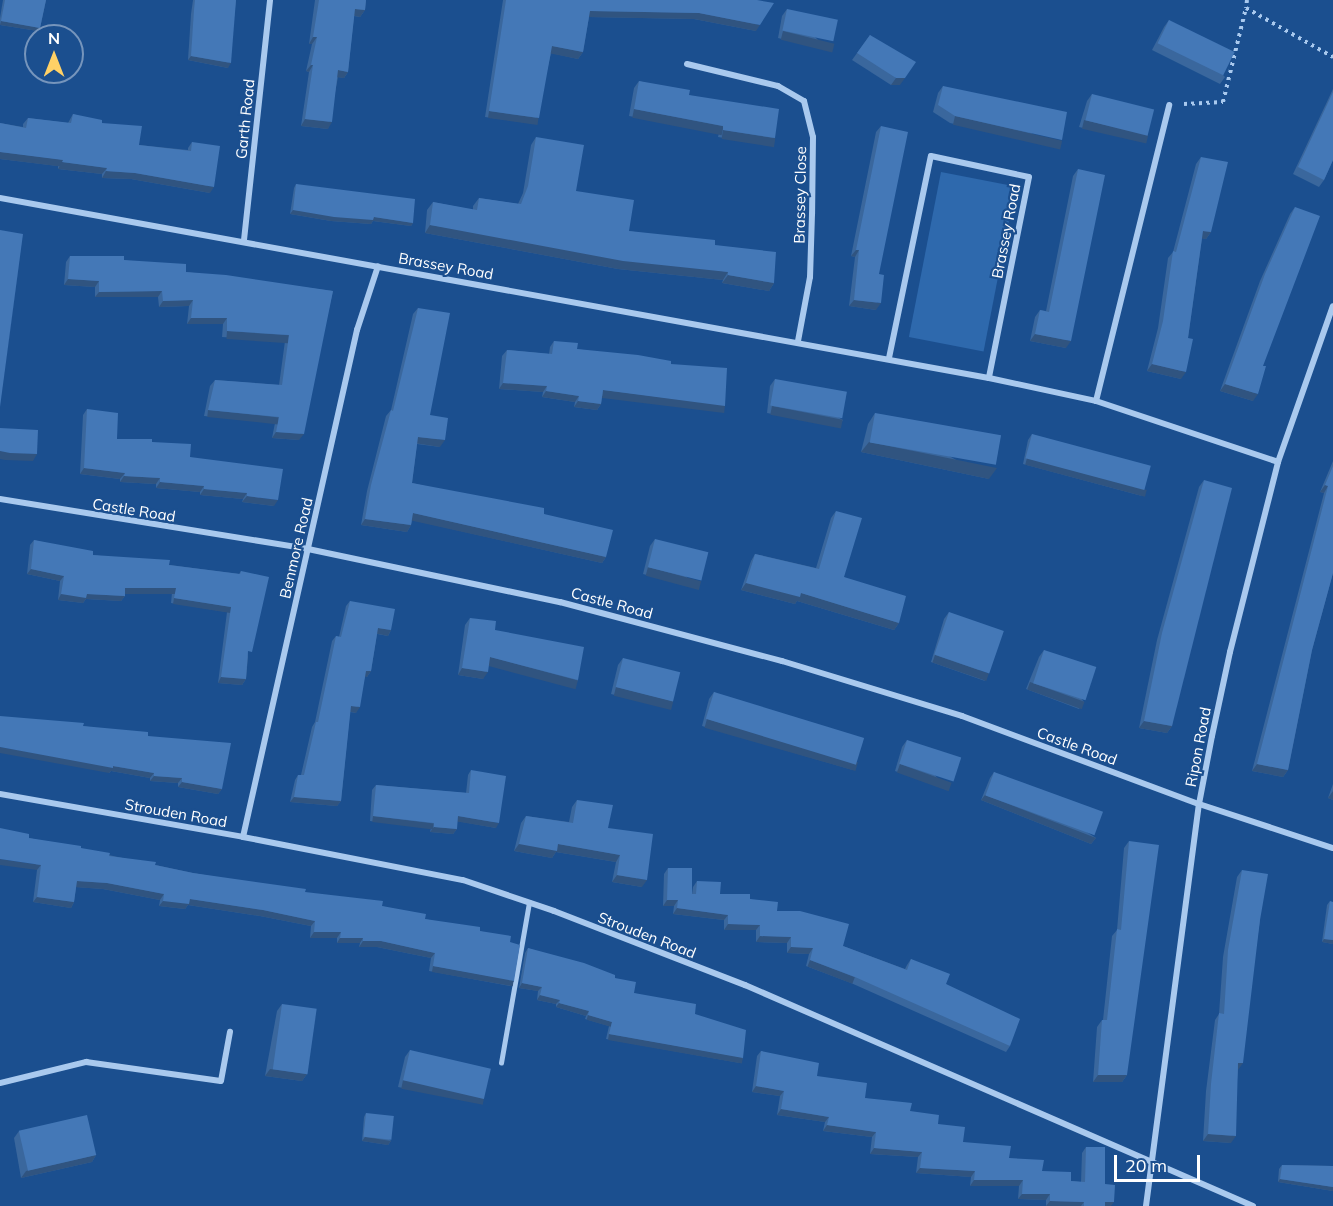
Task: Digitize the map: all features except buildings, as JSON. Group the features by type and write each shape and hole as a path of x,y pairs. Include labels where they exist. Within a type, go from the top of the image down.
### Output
{"street":[{"name":"Garth Road","path":"244,240 270,0"},
{"name":"Brassey Close","path":"687,64 778,86 804,101 813,137 812,214 810,277 798,341"},
{"path":"1096,401 1169,105"},
{"name":"Brassey Road","path":"889,358 931,156 1029,177 989,378"},
{"name":"Brassey Road","path":"0,198 244,240 989,378 1096,401 1278,462"},
{"name":"Benmore Road","path":"243,837 357,330 378,266"},
{"name":"Ripon Road","path":"1146,1206 1199,804 1230,652 1278,462 1333,306"},
{"name":"Castle Road","path":"0,499 308,549 560,602 782,661 962,716 1199,804 1333,848"},
{"name":"Strouden Road","path":"0,794 243,837 463,880 529,902 746,986 1252,1206"},
{"path":"0,1083 86,1062 221,1081 230,1032"}],"lane":[{"path":"501,1063 529,902"}],"path":[{"path":"1169,105 1223,102 1247,0"},
{"path":"1246,8 1333,57"}],"shaded area":[{"path":"941,172 1016,187 984,351 909,337"}]}
